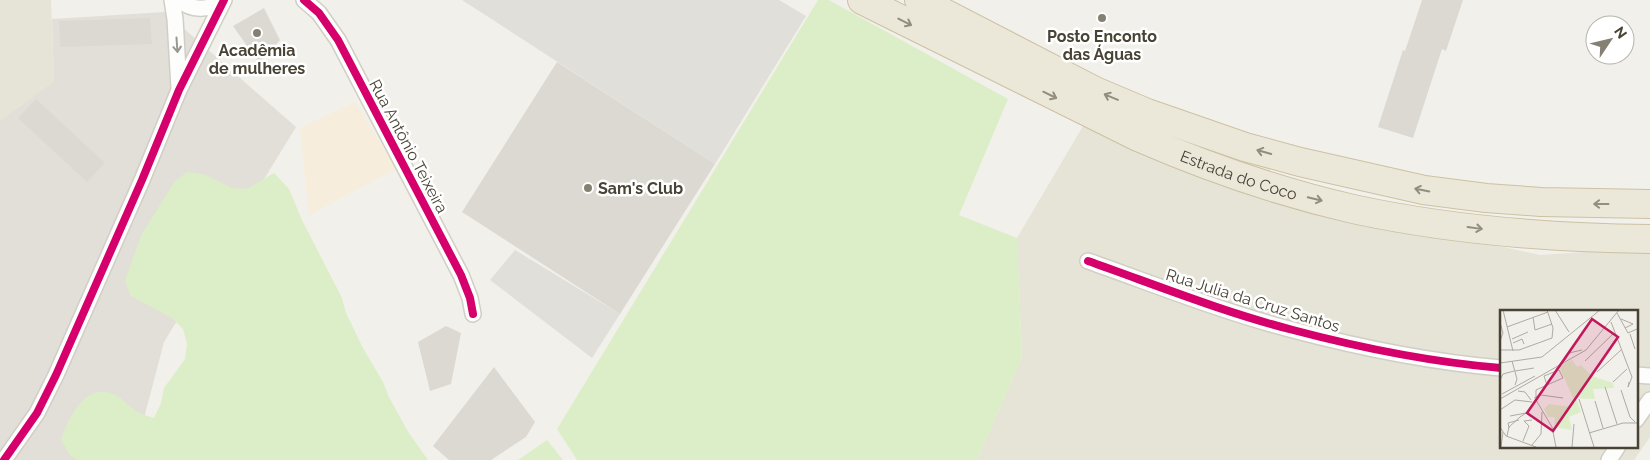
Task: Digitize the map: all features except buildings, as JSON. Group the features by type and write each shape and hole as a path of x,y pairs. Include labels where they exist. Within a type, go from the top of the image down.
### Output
{"highway":[{"name":"Estrada do Coco","path":"862,0 1138,137 1184,157 1293,194 1353,209 1480,229 1537,235 1650,239"},
{"name":"Estrada do Coco","path":"919,0 1095,90 1147,113 1245,146 1300,162 1424,190 1486,198 1541,202 1650,204"}],"street":[{"path":"172,0 175,19 179,90"},
{"path":"179,0 190,7 200,8 210,7 222,0"},
{"path":"4,460 37,413 56,375 131,206 179,90 222,0"},
{"name":"Rua Antônio Teixeira","path":"304,0 319,13 338,40 461,275 470,298 473,314"},
{"name":"Rua Julia da Cruz Santos","path":"1088,261 1291,330 1409,355 1474,366 1500,368"},
{"path":"1638,417 1650,400"},
{"path":"1609,460 1617,448"}],"shaded area":[{"path":"0,0 51,0 54,81 0,121"},
{"path":"462,0 779,0 806,16 715,164"},
{"path":"165,12 296,127 164,342 133,460 0,460 0,121 54,81 52,19"},
{"path":"355,102 396,169 309,215 300,128"},
{"path":"1086,121 1311,206 1540,255 1650,248 1650,437 1634,460 977,460 1022,357 1017,238"},
{"path":"515,250 620,314 592,358 490,280"}],"green space":[{"path":"818,0 829,0 1008,99 959,215 1017,238 1022,357 977,460 577,460 557,429"},
{"path":"187,172 203,174 232,188 247,189 274,173 289,189 302,220 342,298 346,313 363,348 383,382 407,430 428,460 78,460 70,455 61,440 73,413 86,398 94,393 113,394 139,413 154,418 161,403 164,388 185,359 187,344 183,329 172,318 131,296 125,281 141,236 175,181"},
{"path":"547,440 563,460 517,460 521,458"}],"cycle path":[{"path":"4,460 37,413 56,375 142,180 179,90 224,0"},
{"path":"304,0 319,13 338,40 461,275 470,298 473,314"},
{"path":"1088,261 1215,307 1293,330 1396,354 1500,368"}],"place":[{"name":"Posto Enconto das Águas","path":"1102,18"},
{"name":"Acadêmia de mulheres","path":"257,33"},
{"name":"Sam's Club","path":"588,188"}]}
